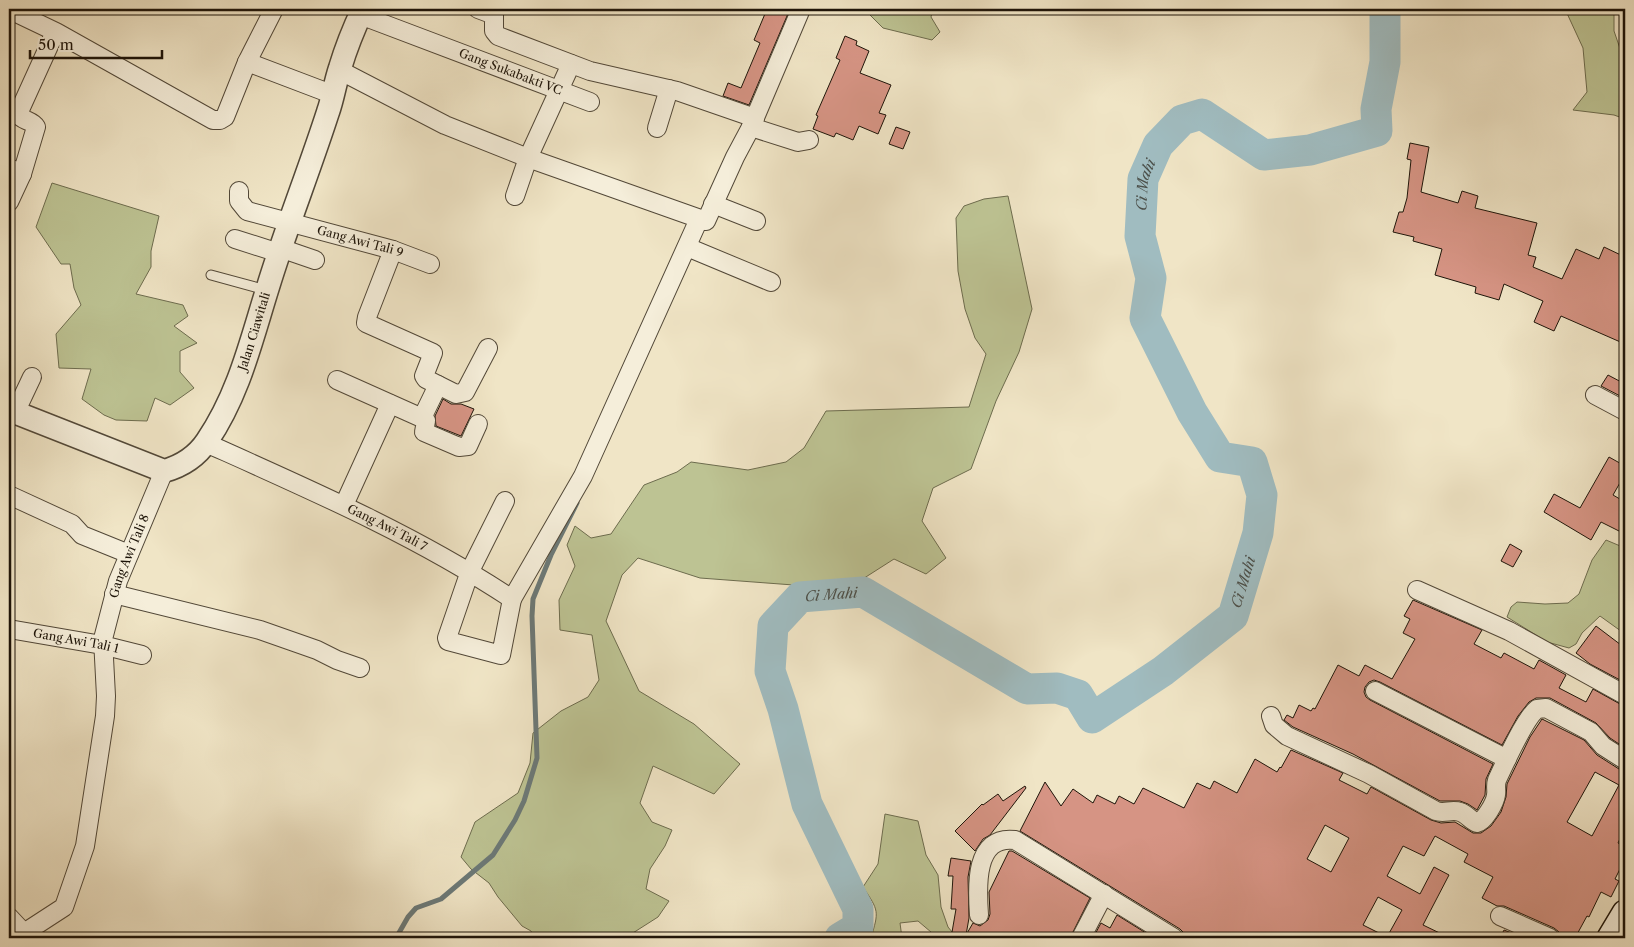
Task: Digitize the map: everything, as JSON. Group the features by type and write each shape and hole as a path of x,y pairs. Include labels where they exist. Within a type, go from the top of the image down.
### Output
{"street":[{"path":"9,12 10,10 56,32 214,120 220,120 225,117 247,62 274,9"},
{"path":"478,9 494,15 494,31 498,36 590,71 677,91 798,142 809,140"},
{"path":"339,70 445,125 528,158 706,221 753,122 801,9"},
{"name":"Gang Sukabakti VC","path":"362,12 432,42 590,102"},
{"name":"Jalan Ciawitali","path":"164,471 178,466 193,457 206,443 236,387 249,353 280,250 334,95 339,70 362,12"},
{"path":"9,202 16,171 36,127 35,124 20,118 18,114 52,39"},
{"path":"247,62 334,95"},
{"path":"515,196 528,158 571,64"},
{"path":"657,128 669,89"},
{"name":"Gang Awi Tali 9","path":"239,191 239,201 244,209 393,250 430,264"},
{"path":"713,204 756,221"},
{"path":"505,501 470,572 457,614 447,638 448,641 501,655 512,599 583,476 699,219"},
{"path":"235,239 315,260"},
{"path":"687,247 771,282"},
{"path":"393,250 366,317 366,323 433,354 424,376 426,379 456,394 464,392 488,348"},
{"path":"32,377 12,412 164,471"},
{"path":"337,380 422,418 426,421 424,432 464,448 468,446 478,424"},
{"path":"422,418 438,385"},
{"path":"1595,395 1625,411"},
{"path":"344,505 390,404"},
{"name":"Gang Awi Tali 7","path":"206,443 344,505 470,572 512,599"},
{"name":"Gang Awi Tali 8","path":"25,936 64,907 85,846 105,716 106,696 102,645 114,594 164,471"},
{"path":"9,495 72,524 82,535 129,554"},
{"path":"1417,590 1509,631 1625,695"},
{"path":"114,594 260,630 317,650 337,660 360,668"},
{"name":"Gang Awi Tali 1","path":"9,629 102,645 142,655"},
{"path":"1375,691 1507,759"},
{"path":"1271,716 1274,725 1287,736 1369,774 1440,813 1464,812 1477,823 1484,821 1494,799 1496,783 1534,711 1546,708 1592,732 1603,746 1625,760"},
{"path":"980,915 978,900 980,872 987,850 999,840 1016,840 1174,938"},
{"path":"1081,938 1104,894"},
{"path":"1500,916 1550,938"},
{"path":"9,917 25,936"}],"lane":[{"path":"211,275 267,290"}],"green space":[{"path":"864,9 933,9 931,17 940,32 932,40 883,28"},
{"path":"1565,9 1614,9 1614,31 1625,63 1625,119 1614,115 1573,110 1587,92 1583,48"},
{"path":"52,183 159,216 151,251 151,267 136,294 183,305 188,316 174,326 197,343 180,351 180,372 194,388 170,405 155,398 147,421 116,420 104,415 82,399 91,369 59,368 56,334 81,305 74,288 70,264 61,264 36,227"},
{"path":"1008,196 1032,309 1019,352 996,401 971,469 933,488 922,521 946,558 926,574 894,559 847,589 700,578 638,558 622,575 606,621 639,691 694,724 740,764 714,794 653,766 640,803 652,822 672,830 665,846 650,869 646,889 669,901 658,917 625,938 534,938 531,931 522,926 489,883 471,869 461,857 475,822 518,793 530,763 533,733 561,711 588,697 599,680 592,635 560,630 559,600 575,566 567,545 575,526 591,538 611,534 644,485 677,472 691,462 748,470 786,462 804,448 826,411 969,407 986,354 975,338 965,309 958,271 956,218 964,206 984,199"},
{"path":"1606,540 1625,548 1625,634 1600,616 1582,633 1576,644 1569,648 1547,642 1507,617 1511,607 1517,602 1568,603 1579,594 1592,560"},
{"path":"885,814 918,821 926,855 938,875 941,907 948,927 957,938 938,938 918,921 900,923 902,938 871,938 876,911 863,887 878,864"}],"building":[{"path":"767,9 790,9 749,105 723,96 728,83 741,88 760,43 754,40"},
{"path":"845,36 857,41 856,45 869,51 860,73 891,85 879,113 886,115 878,134 859,126 853,140 836,133 834,137 813,129 818,116 816,115 840,60 836,58"},
{"path":"896,127 910,132 903,149 889,144"},
{"path":"1410,143 1429,147 1421,192 1458,203 1462,191 1478,196 1475,208 1537,223 1528,255 1536,257 1533,267 1562,279 1576,249 1599,259 1604,247 1625,257 1625,344 1561,316 1554,331 1534,322 1543,301 1504,284 1499,300 1475,293 1476,287 1435,275 1442,249 1413,241 1414,237 1393,232 1399,212 1403,212 1407,198 1411,160 1407,159"},
{"path":"1608,375 1625,384 1622,397 1601,386"},
{"path":"443,399 451,404 461,404 474,409 461,436 436,426 435,416"},
{"path":"1609,457 1625,466 1625,474 1613,495 1625,502 1625,534 1601,522 1591,540 1544,512 1554,494 1580,508"},
{"path":"1510,544 1522,551 1513,567 1501,561"},
{"path":"1413,600 1482,630 1474,644 1501,658 1504,653 1534,669 1539,660 1566,675 1559,688 1586,702 1593,689 1625,706 1625,718 1620,730 1625,733 1625,748 1610,738 1596,723 1550,698 1536,698 1529,702 1518,716 1502,745 1380,682 1374,680 1369,682 1364,692 1370,700 1493,764 1486,779 1485,795 1477,810 1460,801 1440,801 1353,754 1293,727 1284,720 1287,715 1293,718 1299,705 1311,711 1313,708 1315,709 1338,665 1359,676 1365,665 1392,679 1415,639 1403,633 1410,619 1404,616"},
{"path":"1596,626 1625,648 1625,674 1620,680 1590,664 1576,653"},
{"path":"1542,719 1584,740 1597,755 1625,771 1625,828 1618,843 1625,847 1625,859 1615,879 1619,881 1611,897 1601,892 1589,917 1587,916 1575,938 1560,938 1559,932 1554,928 1504,906 1497,906 1482,898 1493,877 1464,862 1468,854 1435,836 1424,856 1403,846 1387,876 1420,894 1434,867 1449,875 1423,925 1450,938 1185,938 1184,933 1180,929 1020,831 1045,782 1061,806 1073,789 1093,803 1097,795 1115,804 1119,796 1134,804 1143,788 1184,808 1197,783 1210,789 1214,781 1237,793 1255,759 1277,772 1291,750 1343,773 1339,780 1367,794 1371,787 1431,820 1441,823 1455,822 1473,833 1481,833 1491,826 1501,812 1506,797 1507,784 1530,737","holes":["1595,772 1619,785 1592,836 1567,822","1325,825 1349,838 1331,872 1307,859","1378,897 1402,910 1387,937 1363,925"]},
{"path":"1025,786 1026,788 990,835 983,839 975,851 955,831 982,804 998,794 1003,801"},
{"path":"1009,851 1012,851 1090,898 1070,938 951,938 956,909 951,909 953,876 948,876 951,858 971,861 968,877 969,918 966,935 973,923 980,926 988,920 990,914 989,892"},
{"path":"1117,915 1154,938 1093,938 1101,923 1110,928"},
{"path":"1504,930 1524,938 1500,938"}],"waterway":[{"name":"Ci Mahi","path":"840,938 858,927 858,909 807,804 783,709 770,671 773,626 800,597 863,592 1027,689 1057,688 1078,695 1092,718 1163,671 1233,616 1258,533 1262,495 1252,462 1220,457 1192,412 1145,318 1151,278 1140,236 1143,179 1158,145 1182,120 1202,114 1264,155 1310,150 1377,131 1376,109 1385,62 1385,9"},
{"path":"396,938 408,917 416,908 441,899 493,855 515,820 524,801 537,758 533,599 551,555 577,503"}]}
